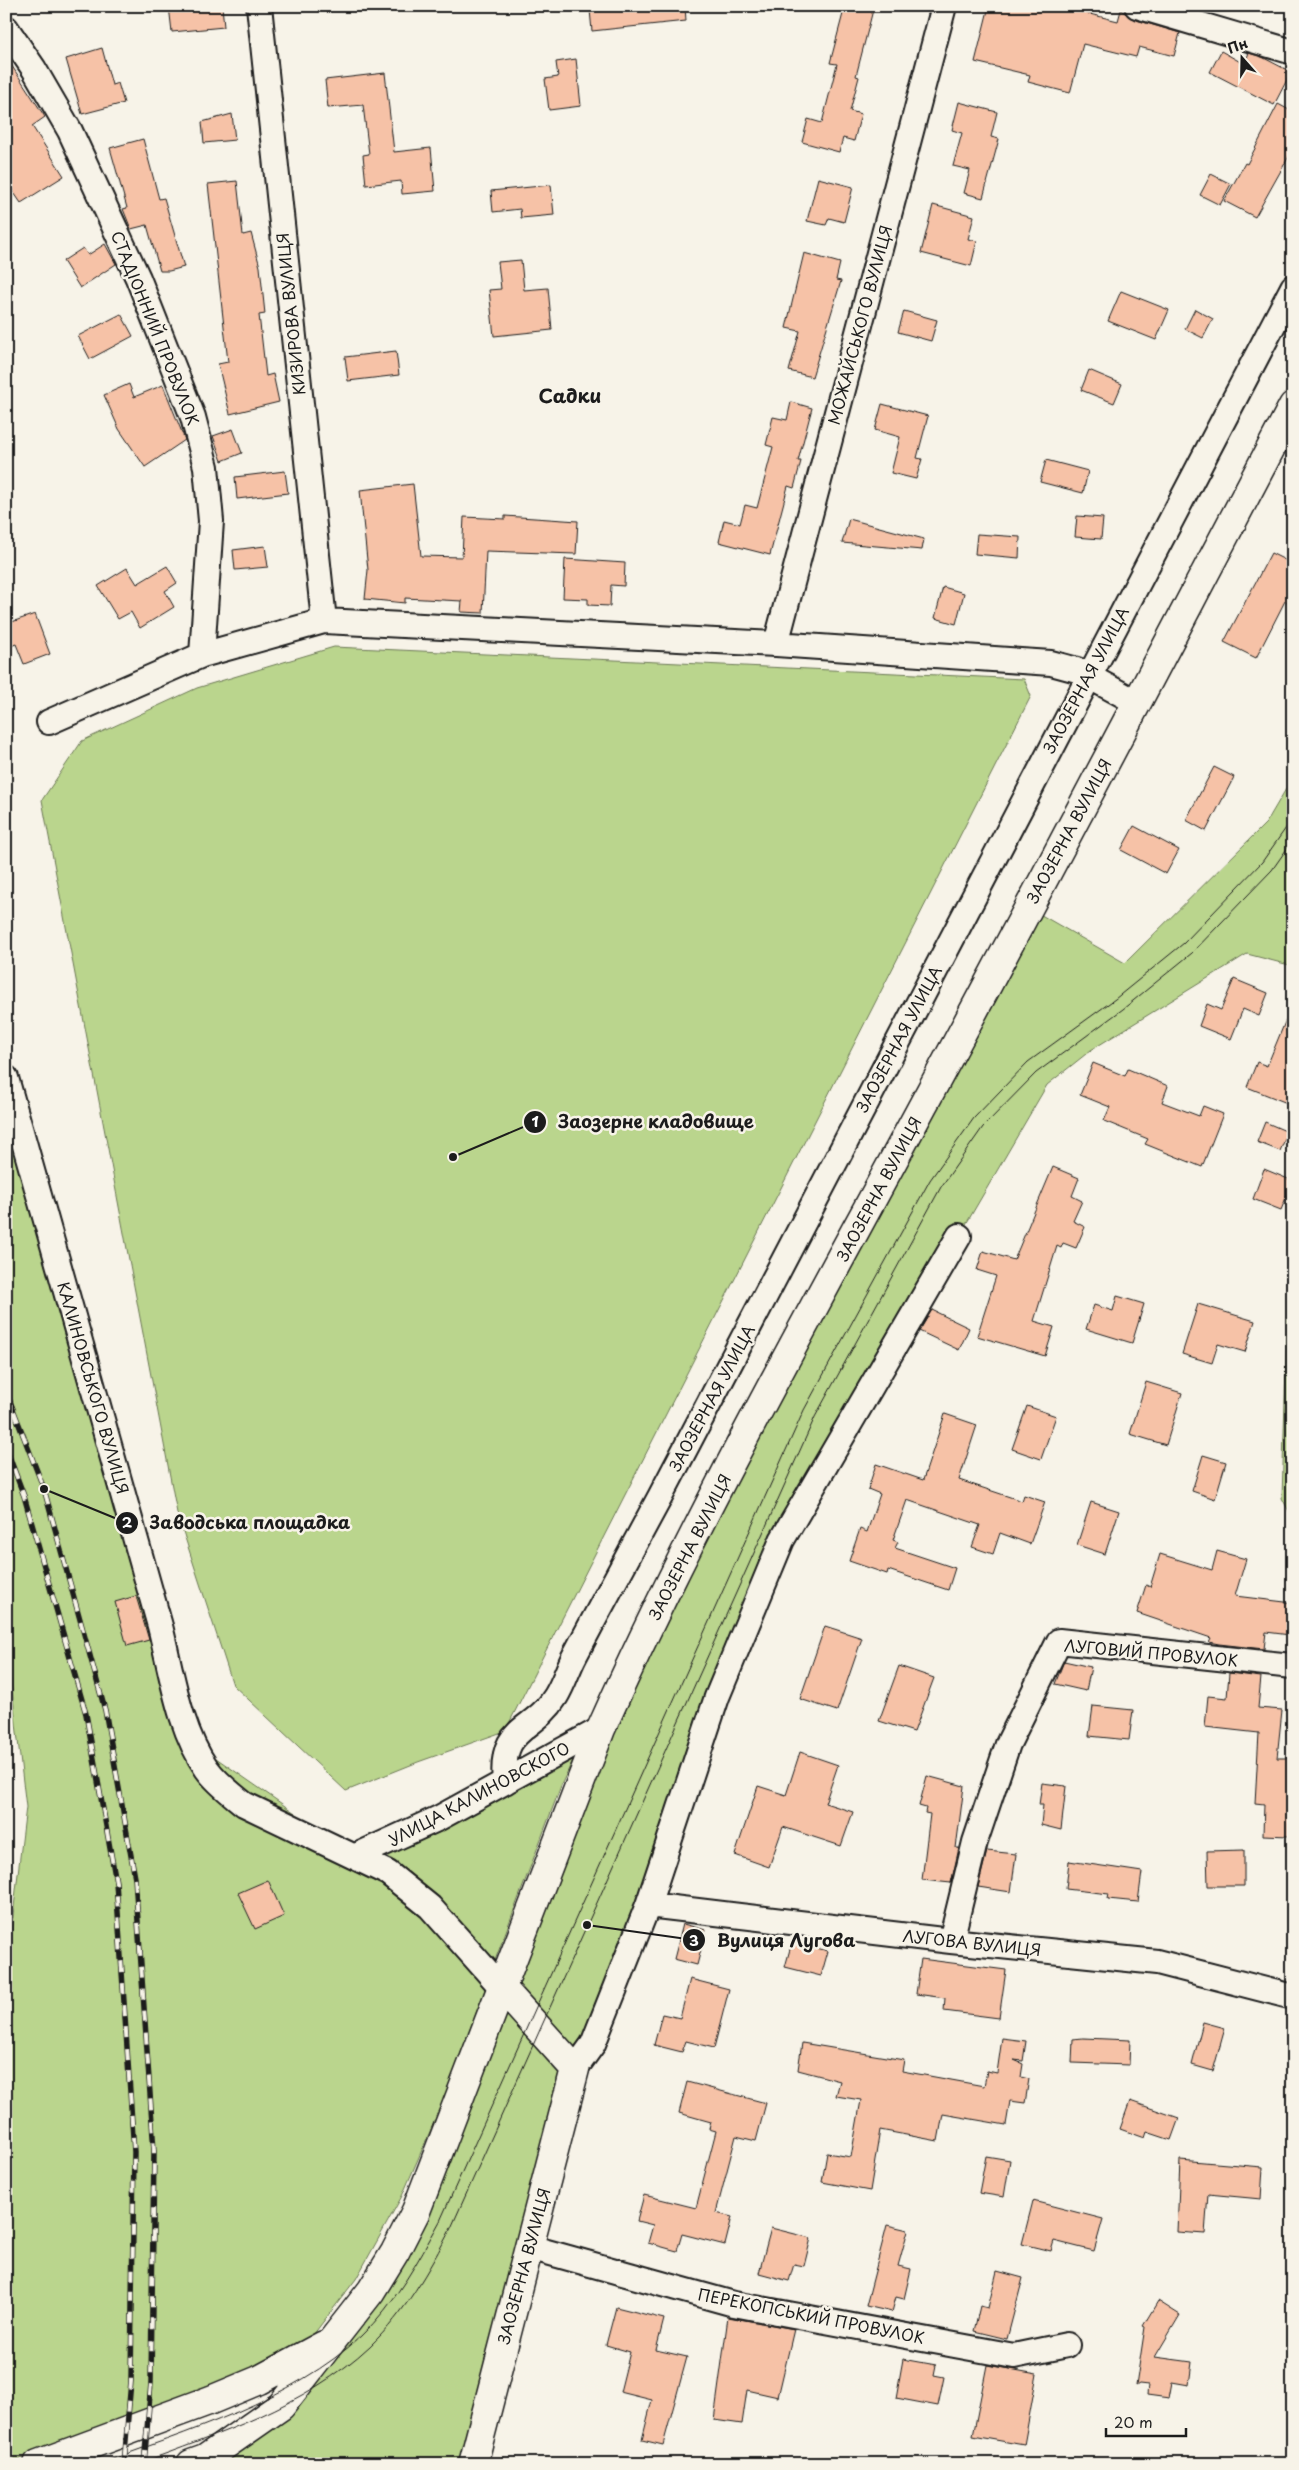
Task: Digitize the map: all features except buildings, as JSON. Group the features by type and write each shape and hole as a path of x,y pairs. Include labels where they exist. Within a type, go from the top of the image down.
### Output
{"main road":[{"name":"ЗАОЗЕРНА ВУЛИЦЯ","path":"191,2464 205,2459 281,2406 371,2291 395,2252 416,2211 601,1729 726,1475 1293,406"},
{"path":"502,1988 576,2069"},
{"name":"ЗАОЗЕРНА ВУЛИЦЯ","path":"472,2464 576,2069"},
{"path":"38,2464 211,2400 259,2380 330,2342"}],"street":[{"name":"КИЗИРОВА ВУЛИЦЯ","path":"259,6 324,621"},
{"name":"МОЖАЙСЬКОГО ВУЛИЦЯ","path":"776,644 944,6"},
{"path":"1137,6 1293,52"},
{"name":"СТАДІОННИЙ ПРОВУЛОК","path":"6,28 34,69 70,131 138,278 193,417 206,467 212,521 202,655"},
{"name":"ЗАОЗЕРНАЯ УЛИЦА","path":"505,1782 503,1763 508,1746 514,1736 550,1705 556,1696 573,1659 660,1497 1293,287"},
{"path":"48,722 202,655 324,621 776,644 1051,663 1077,670 1136,702"},
{"name":"КАЛИНОВСЬКОГО ВУЛИЦЯ","path":"6,1078 188,1731 207,1769 244,1804 356,1856 388,1873 430,1907 502,1988"},
{"name":"ЗАОЗЕРНА ВУЛИЦЯ","path":"576,2069 593,2044 648,1905 717,1697 782,1540 959,1236"},
{"name":"ЛУГОВИЙ ПРОВУЛОК","path":"951,1941 975,1842 1008,1744 1059,1641 1292,1666"},
{"name":"УЛИЦА КАЛИНОВСКОГО","path":"356,1856 439,1818 601,1729"},
{"name":"ЛУГОВА ВУЛИЦЯ","path":"648,1905 951,1941 1157,1962 1293,1997"},
{"name":"ПЕРЕКОПСЬКИЙ ПРОВУЛОК","path":"529,2247 734,2304 1014,2356 1067,2345"}],"green space":[{"path":"334,647 1024,679 1031,696 505,1731 418,1762 346,1791 233,1685 177,1513 42,800 82,741 197,688"},
{"path":"1293,777 1293,966 1247,954 1091,1050 1047,1085 782,1540 593,2044 473,2464 217,2464 373,2291 584,1790 713,1505 1029,908 1125,963 1266,823"},
{"path":"6,1060 176,1703 203,1746 216,1758 341,1845 424,1915 486,1987 441,2106 402,2196 356,2279 310,2339 253,2370 208,2390 7,2464 6,1974 26,1807 6,1640"},
{"path":"1293,1286 1293,1519 1282,1498 1288,1300"},
{"path":"594,1716 562,1783 494,1963 438,1899 368,1839 556,1750"}],"tram line":[{"path":"99,2464 202,2426 271,2396 334,2359 361,2336 385,2310 414,2267 440,2221 804,1410 930,1180 974,1118 1028,1062 1115,999 1184,943 1262,862 1293,818"},
{"path":"138,2464 230,2429 290,2402 318,2386 370,2346 405,2305 434,2260 451,2228 815,1417 941,1187 983,1127 1036,1073 1123,1009 1192,953 1272,870 1293,840"}],"railway":[{"path":"6,1391 44,1489 105,1710 135,1878 154,2151 151,2383 144,2464"},
{"path":"6,1448 24,1496 86,1714 116,1882 134,2152 131,2381 124,2464"}],"place":[{"name":"Заозерне кладовище","path":"453,1157"},
{"name":"Заводська площадка","path":"44,1489"},
{"name":"Вулиця Лугова","path":"587,1925"}],"district":[{"name":"Садки","path":"570,396"}]}
